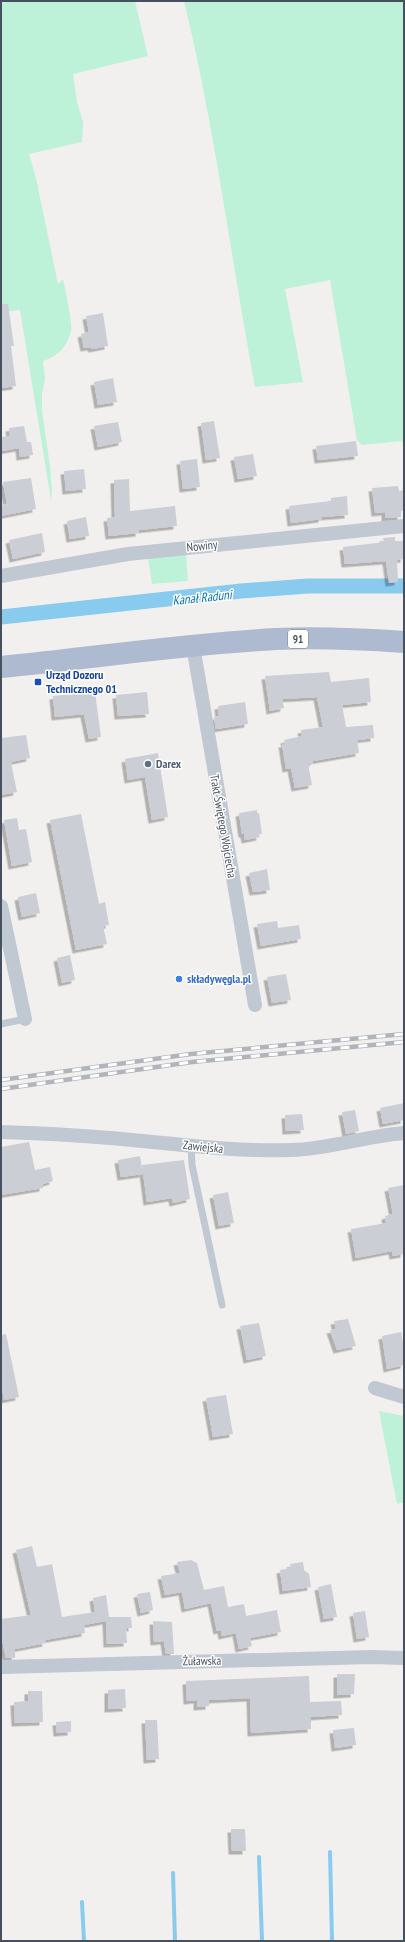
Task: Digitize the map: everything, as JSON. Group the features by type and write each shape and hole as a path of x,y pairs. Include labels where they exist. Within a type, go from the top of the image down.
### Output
{"main road":[{"name":"91","path":"1,667 193,646 277,639 371,640 404,642"}],"street":[{"name":"Nowiny","path":"1,576 128,554 404,526"},
{"name":"Trakt Świętego Wojciecha","path":"193,646 255,1006"},
{"path":"1,906 4,938 25,1019"},
{"name":"Zawiejska","path":"1,1132 109,1138 232,1150 292,1150 319,1148 388,1134 404,1133"},
{"path":"375,1388 404,1397"},
{"name":"Żuławska","path":"1,1667 371,1657 404,1658"}],"lane":[{"path":"1,1024 25,1019"},
{"path":"191,1146 192,1165 222,1305"}],"green space":[{"path":"1,1 135,1 148,56 73,74 77,102 83,122 82,142 29,154 36,178 58,284 63,279 71,321 71,331 67,342 57,354 43,361 45,379 42,394 42,411 50,466 52,491 51,500 20,310 1,312"},
{"path":"184,1 404,1 404,454 402,441 362,445 357,440 330,280 285,289 303,382 255,387 214,145"},
{"path":"186,554 188,581 152,584 148,558"},
{"path":"379,1411 404,1416 404,1502 397,1504"}],"building":[{"path":"1,304 8,304 14,346 11,346 16,386 1,388"},
{"path":"103,313 108,346 92,349 91,347 84,348 81,334 89,332 86,316"},
{"path":"113,378 117,402 98,405 94,382"},
{"path":"214,421 220,458 206,460 201,423"},
{"path":"118,422 122,442 98,447 94,426"},
{"path":"24,426 27,442 31,442 33,455 20,457 19,448 2,451 1,437 10,436 9,428"},
{"path":"356,441 358,456 318,460 316,446"},
{"path":"253,454 257,476 238,479 234,457"},
{"path":"197,459 200,487 183,489 180,461"},
{"path":"84,469 86,489 66,491 64,471"},
{"path":"31,478 36,509 1,516 1,505 7,504 3,482"},
{"path":"129,479 130,511 175,506 177,526 139,530 139,533 109,536 107,518 115,517 114,480"},
{"path":"398,486 399,491 404,490 404,510 401,511 401,517 385,518 385,512 375,513 372,488"},
{"path":"347,496 348,515 322,517 322,519 291,523 289,506 331,501 331,498"},
{"path":"86,517 89,536 70,539 67,521"},
{"path":"42,533 45,552 13,559 9,540"},
{"path":"395,537 395,541 404,541 404,559 397,560 398,582 389,583 386,561 345,564 343,547 384,542 383,538"},
{"path":"329,672 331,682 369,678 371,702 342,705 346,727 373,725 374,738 357,740 359,753 313,761 313,763 308,764 312,785 295,788 291,768 286,769 282,744 285,744 284,740 302,736 301,730 323,727 317,697 282,699 284,708 270,711 265,676"},
{"path":"95,692 101,737 89,739 84,714 55,717 53,696"},
{"path":"147,692 149,714 118,716 116,695"},
{"path":"245,702 248,724 216,729 214,717 219,716 218,706"},
{"path":"26,735 30,758 11,762 17,792 1,795 1,738"},
{"path":"158,753 168,817 152,820 145,777 128,780 125,759"},
{"path":"257,810 257,813 259,813 262,834 259,834 260,837 245,840 244,834 242,834 239,813"},
{"path":"81,814 99,904 105,902 109,925 103,926 107,944 76,950 50,820"},
{"path":"17,818 19,830 26,829 32,862 12,866 4,820"},
{"path":"267,869 270,890 253,892 249,873"},
{"path":"36,893 40,913 22,917 18,897"},
{"path":"277,921 278,928 299,925 301,939 261,946 257,924"},
{"path":"70,955 75,980 62,983 57,958"},
{"path":"286,974 291,1000 272,1003 267,977"},
{"path":"404,1103 404,1120 383,1124 380,1108"},
{"path":"355,1110 359,1131 346,1134 342,1112"},
{"path":"302,1114 304,1130 286,1131 285,1115"},
{"path":"29,1142 35,1170 50,1167 53,1181 43,1184 43,1188 1,1195 1,1147"},
{"path":"140,1156 143,1174 121,1177 118,1160"},
{"path":"184,1160 190,1199 173,1203 172,1198 147,1202 142,1165"},
{"path":"404,1185 404,1254 393,1256 392,1251 356,1258 351,1229 386,1223 385,1216 393,1214 388,1188"},
{"path":"228,1192 234,1223 219,1226 213,1195"},
{"path":"348,1319 356,1346 337,1350 330,1330 336,1329 334,1321"},
{"path":"259,1323 266,1356 247,1360 240,1326"},
{"path":"401,1332 404,1347 404,1365 387,1369 382,1336"},
{"path":"6,1334 19,1397 4,1400 1,1381 1,1335"},
{"path":"226,1395 233,1434 213,1437 206,1398"},
{"path":"32,1546 37,1567 52,1564 62,1617 95,1612 93,1598 106,1595 109,1617 131,1617 132,1628 126,1628 127,1643 107,1644 106,1621 84,1625 85,1633 45,1640 46,1643 15,1649 15,1658 6,1658 1,1635 1,1619 31,1615 16,1550"},
{"path":"191,1560 197,1563 204,1590 224,1586 228,1607 244,1604 246,1616 277,1610 281,1632 250,1638 252,1646 239,1649 236,1633 222,1636 221,1630 217,1631 211,1603 185,1609 182,1592 165,1595 161,1576 180,1573 177,1562"},
{"path":"303,1562 304,1570 309,1574 311,1587 283,1591 280,1570 291,1568 290,1564"},
{"path":"331,1584 337,1617 324,1619 318,1587"},
{"path":"150,1592 153,1610 141,1613 137,1594"},
{"path":"365,1611 369,1637 357,1639 353,1613"},
{"path":"153,1621 172,1622 174,1654 166,1654 164,1641 154,1642"},
{"path":"337,1674 355,1674 354,1694 337,1695"},
{"path":"309,1676 310,1702 341,1701 342,1715 311,1717 311,1729 251,1733 250,1698 209,1700 209,1706 197,1707 197,1700 187,1701 186,1681"},
{"path":"125,1689 126,1708 108,1709 108,1690"},
{"path":"28,1691 42,1691 43,1722 15,1723 14,1702 28,1701"},
{"path":"145,1720 157,1720 159,1759 147,1760"},
{"path":"71,1721 71,1732 57,1733 56,1722"},
{"path":"354,1728 356,1745 335,1748 333,1730"},
{"path":"231,1829 245,1829 246,1851 232,1851"}],"waterway":[{"name":"Kanał Raduni","path":"1,617 241,591 308,586 404,586"},
{"path":"330,1852 332,1941"},
{"path":"259,1857 262,1941"},
{"path":"173,1873 175,1941"},
{"path":"82,1902 84,1941"}],"railway":[{"path":"1,1080 191,1054 404,1034"},
{"path":"1,1089 192,1062 404,1042"}],"place":[{"name":"Urząd Dozoru Technicznego 01","path":"38,682"},
{"name":"Darex","path":"148,764"},
{"name":"składywęgla.pl","path":"179,979"}]}
